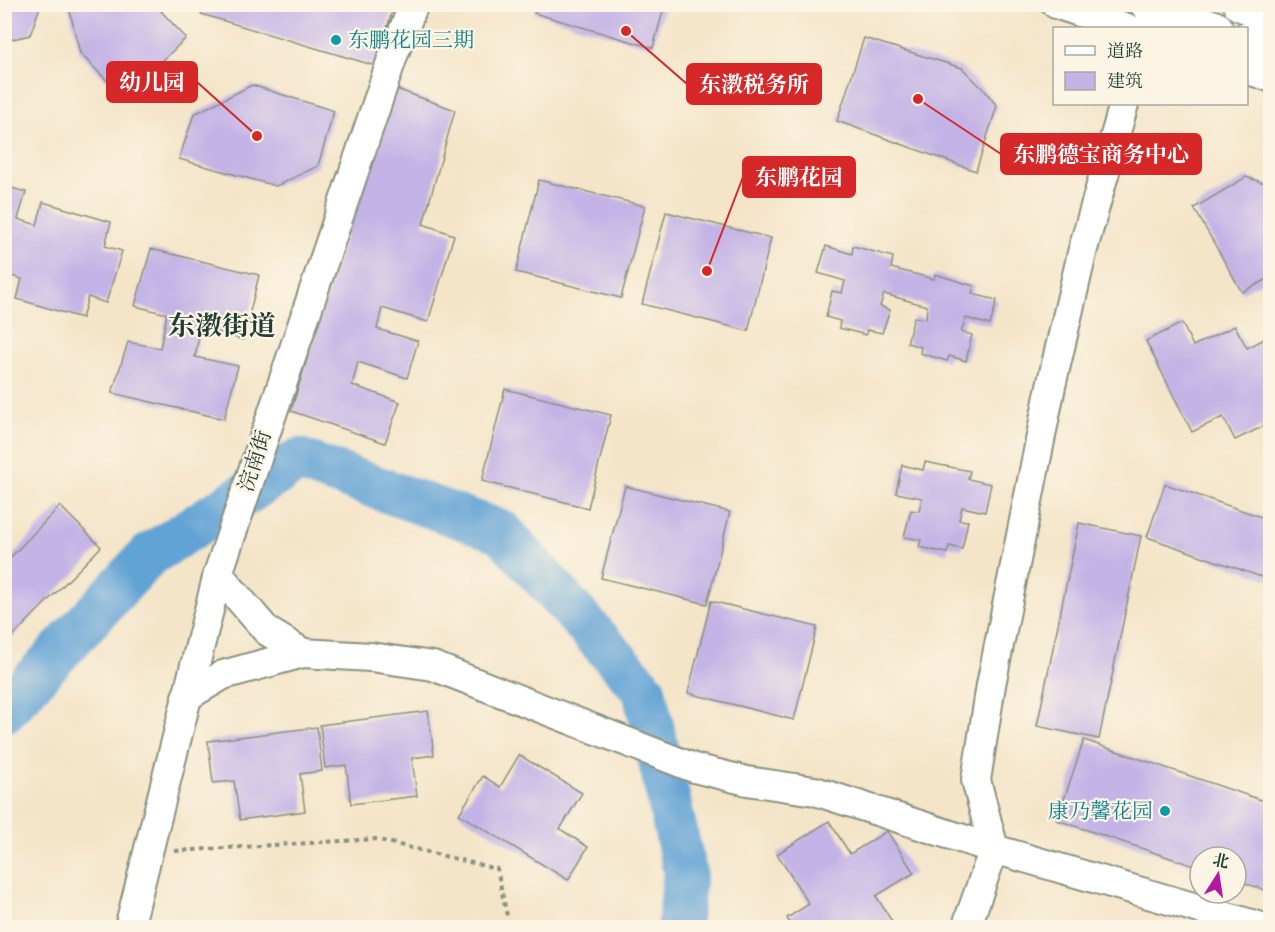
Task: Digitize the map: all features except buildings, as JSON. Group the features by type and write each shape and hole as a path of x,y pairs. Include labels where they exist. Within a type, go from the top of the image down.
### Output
{"main road":[{"path":"1240,4 1270,15"},
{"path":"1151,11 1204,21"},
{"path":"1248,40 1270,48"}],"street":[{"name":"浣南街","path":"129,927 218,574 394,53 414,4"},
{"path":"1056,4 1124,27"},
{"path":"1248,70 1270,77"},
{"path":"966,927 994,849 976,780 991,685 1054,374 1083,249 1124,105"},
{"path":"218,574 267,630 303,653"},
{"path":"186,698 223,675 303,653 371,657 433,666 694,768 747,782 815,790 994,849 1265,927"}],"path":[{"path":"148,853 375,839 496,869 509,925 507,927"}],"waterway":[{"path":"4,711 148,556 299,460 502,532 644,690 685,872 679,928"}],"place":[{"name":"东漖税务所","path":"626,31"},
{"name":"东鹏花园三期","path":"336,40"},
{"name":"东鹏德宝商务中心","path":"918,99"},
{"name":"幼儿园","path":"257,136"},
{"name":"东鹏花园","path":"707,271"},
{"name":"康乃馨花园","path":"1165,811"}],"district":[{"name":"东漖街道","path":"222,326"}]}
